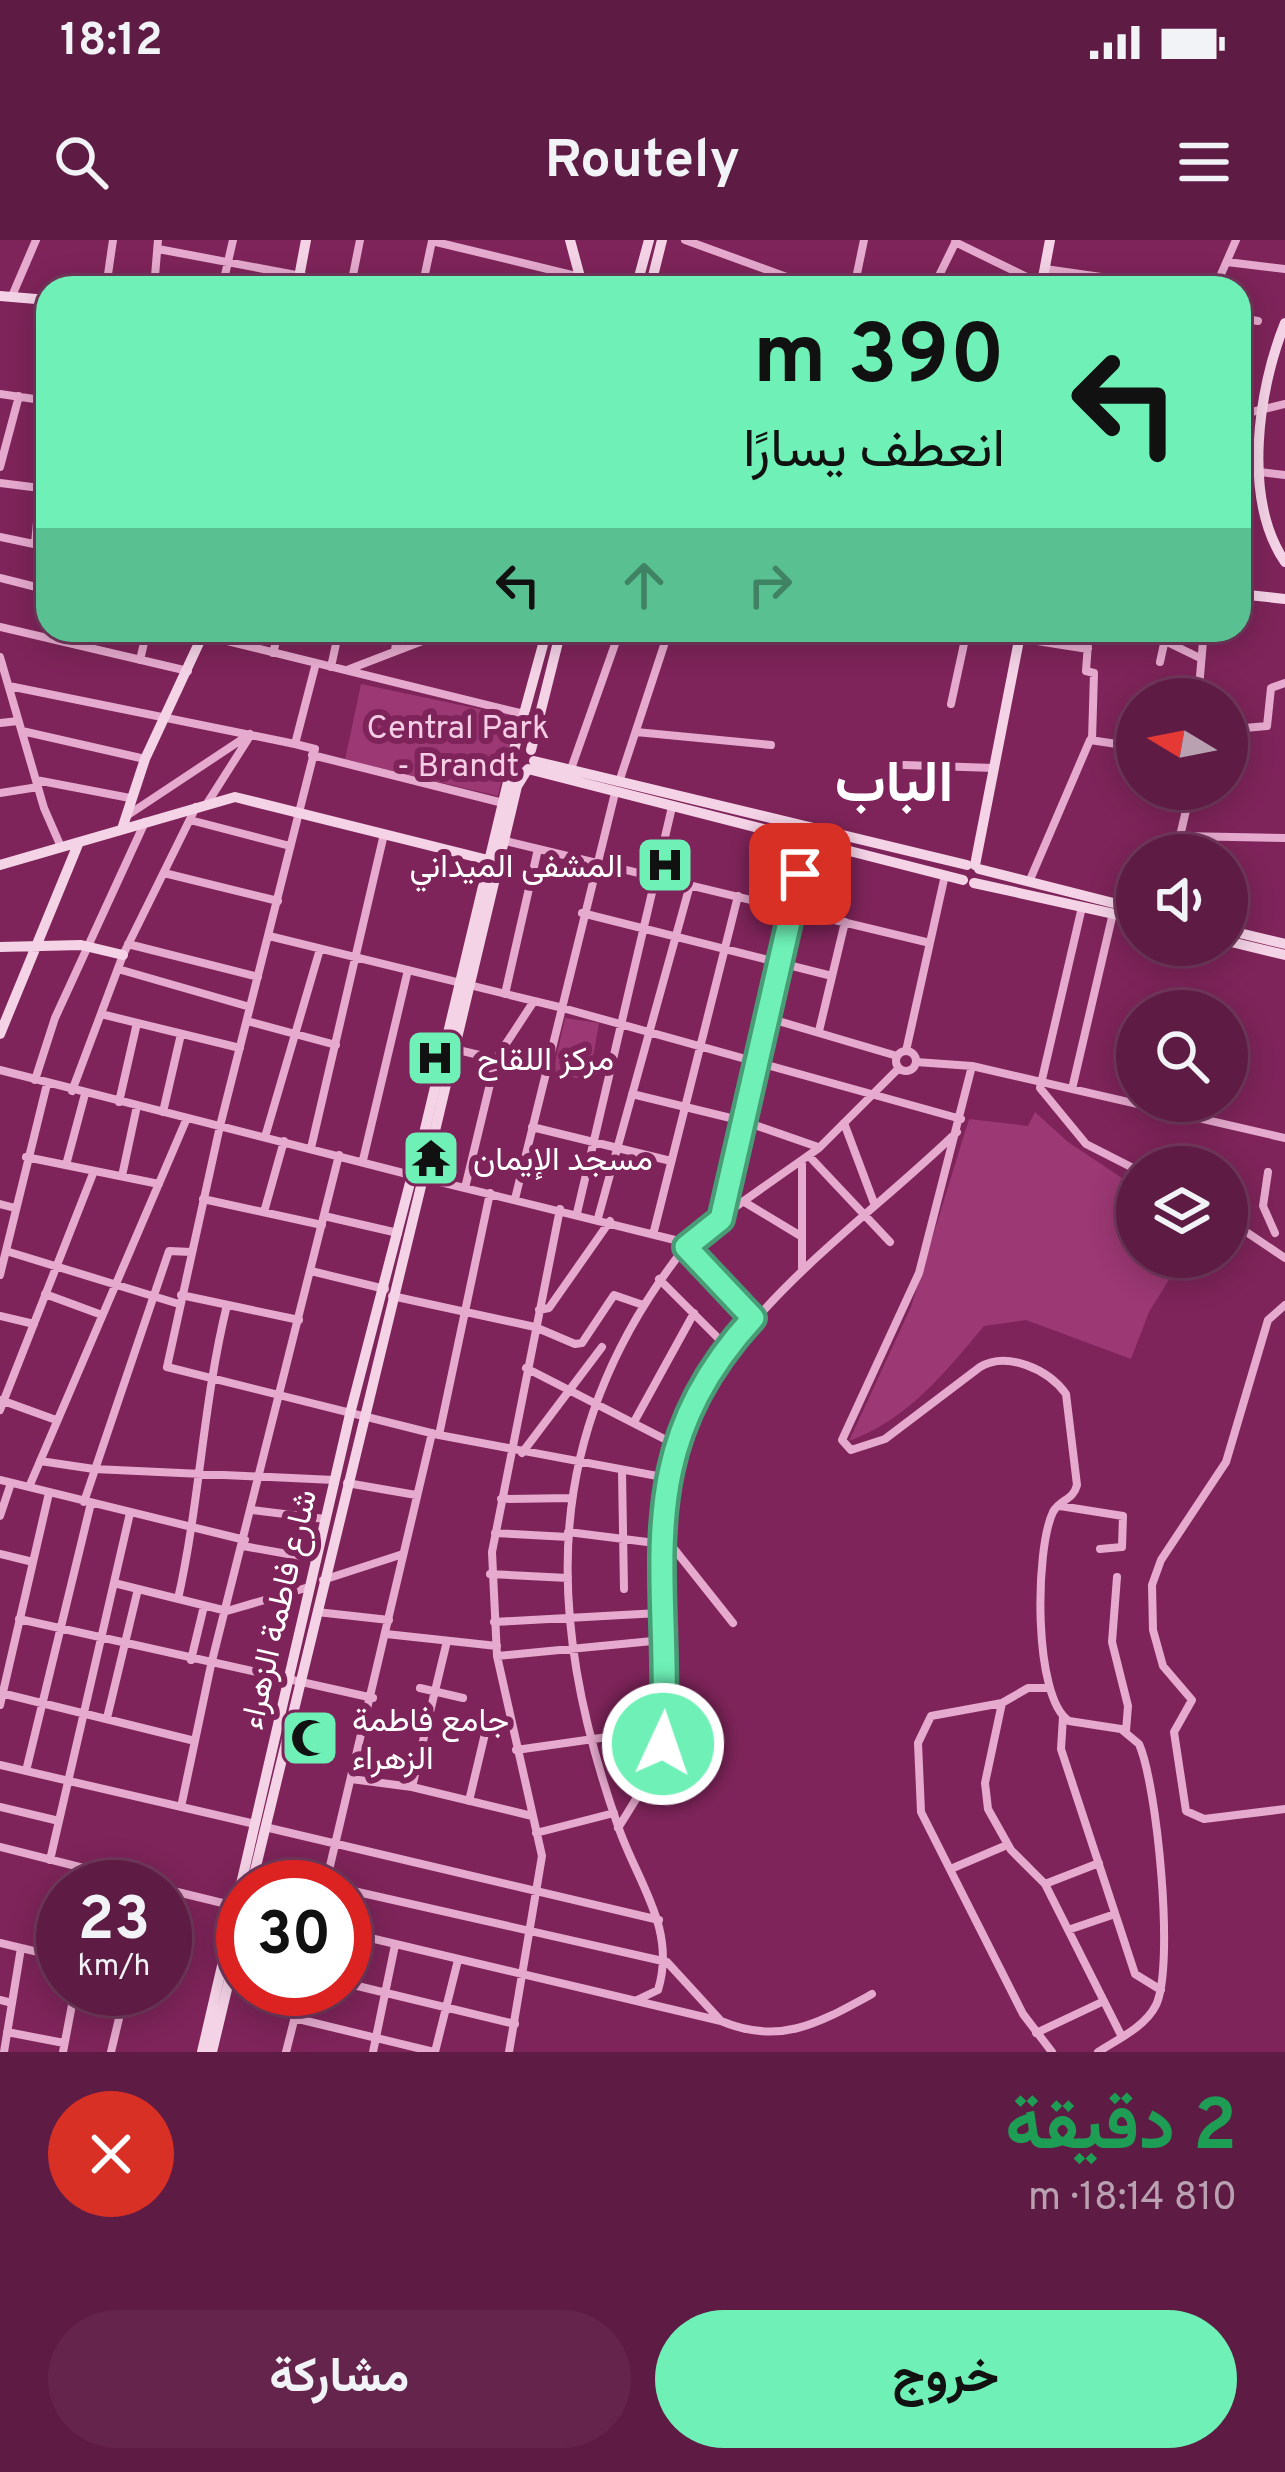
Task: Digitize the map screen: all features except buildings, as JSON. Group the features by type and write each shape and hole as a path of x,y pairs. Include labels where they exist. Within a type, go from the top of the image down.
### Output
{"main road":[{"path":"299,276 306,240"},
{"path":"570,240 580,276"},
{"path":"639,276 649,240"},
{"path":"653,276 662,240"},
{"path":"1042,276 1050,240"},
{"path":"5,297 36,299"},
{"path":"1285,323 1264,412 1260,472 1268,519 1285,562"},
{"path":"1251,595 1285,599"},
{"path":"124,823 145,759 200,642"},
{"name":"شارع فاطمة الزهراء","path":"500,840 502,803 544,642"},
{"name":"شارع فاطمة الزهراء","path":"294,1683 316,1612 356,1412 494,861 517,787 530,763 558,642"},
{"path":"969,881 1019,642"},
{"path":"514,749 530,763 617,788 1116,904"},
{"path":"512,765 530,763 571,771 672,807 1116,914"},
{"path":"0,866 124,823 235,796 494,861"},
{"path":"0,1034 79,842"},
{"path":"1248,936 1285,944"},
{"path":"1248,946 1285,955"},
{"path":"0,947 126,950"},
{"name":"شارع فاطمة الزهراء","path":"388,1293 398,1233 454,1049 465,984"},
{"name":"شارع فاطمة الزهراء","path":"251,1860 294,1683 316,1558 340,1481"},
{"name":"شارع فاطمة الزهراء","path":"257,1860 259,1831"},
{"name":"شارع فاطمة الزهراء","path":"202,2052 216,1997"},
{"path":"212,2052 221,2016"}],"street":[{"path":"5,297 36,240"},
{"path":"108,276 113,240"},
{"path":"225,276 233,240"},
{"path":"353,276 360,240"},
{"path":"685,240 784,276"},
{"path":"857,276 865,240"},
{"path":"1220,276 1236,240"},
{"path":"425,276 432,241 557,276"},
{"path":"939,276 956,241 1022,276"},
{"path":"155,276 158,245 276,276"},
{"path":"1227,262 1285,269"},
{"path":"1043,268 1095,276"},
{"path":"1251,320 1258,321"},
{"path":"0,394 36,398"},
{"path":"0,466 19,396"},
{"path":"1251,414 1285,404"},
{"path":"1260,472 1285,475"},
{"path":"0,483 36,488"},
{"path":"0,537 34,544 36,525"},
{"path":"0,578 36,587"},
{"path":"0,627 36,635"},
{"path":"64,642 189,671"},
{"path":"140,660 145,642"},
{"path":"237,642 524,714"},
{"path":"273,653 276,642"},
{"path":"332,667 337,642"},
{"path":"394,652 396,642"},
{"path":"346,671 417,642"},
{"path":"571,771 616,642"},
{"path":"515,1199 595,862 665,642"},
{"path":"951,704 964,642"},
{"path":"1059,642 1088,649"},
{"path":"1029,882 1049,826 1093,740 1094,673 1086,671 1088,642"},
{"path":"1160,662 1164,642"},
{"path":"1176,642 1200,658"},
{"path":"1199,678 1202,642"},
{"path":"0,657 61,848"},
{"path":"295,744 316,663"},
{"path":"1248,728 1268,726 1271,688 1285,682"},
{"path":"9,686 315,749 220,1126 167,1366 435,1434 575,1465 668,1478"},
{"path":"0,723 145,759"},
{"path":"636,732 771,746"},
{"path":"72,1091 126,950 190,820 252,733"},
{"path":"124,823 252,733"},
{"path":"1093,740 1116,744"},
{"path":"312,755 502,803"},
{"path":"904,765 994,768"},
{"path":"0,793 37,784 130,799"},
{"path":"577,1214 672,807"},
{"path":"190,820 290,846"},
{"path":"35,1080 86,946 146,821"},
{"path":"311,1148 384,834"},
{"path":"1248,837 1285,838"},
{"path":"721,1219 808,839"},
{"path":"500,840 926,942"},
{"path":"505,994 538,849"},
{"path":"164,873 278,901"},
{"path":"628,2002 646,1999 658,1990 667,1962 659,1920 618,1828 573,1651 568,1534 575,1465 594,1402 643,1305 685,1244 819,1148 899,1068 945,873"},
{"path":"598,1218 690,885"},
{"path":"654,1231 738,896"},
{"path":"1082,906 1040,1081 1044,1098 1086,1144 1116,1159"},
{"path":"582,913 832,976"},
{"path":"1072,1089 1113,913"},
{"path":"820,1031 845,922"},
{"path":"269,936 559,1007 868,1097 961,1119"},
{"path":"265,1137 320,949"},
{"path":"126,950 258,977"},
{"path":"118,969 250,1007"},
{"path":"363,1160 409,970"},
{"path":"465,1188 496,1059 534,1001"},
{"path":"101,1014 240,1048"},
{"path":"768,1018 902,1053 916,1062 971,1066 1285,1138"},
{"path":"247,1022 336,1046"},
{"path":"119,1102 137,1023"},
{"path":"163,1112 182,1034"},
{"path":"454,1049 544,1072"},
{"path":"899,1068 911,1070 916,1062"},
{"path":"971,1066 958,1131 910,1298 842,1443 853,1450 879,1442 980,1367 1011,1360 1057,1382 1068,1398 1077,1485 1072,1498 1052,1516 1042,1606 1048,1688 1063,1718 1061,1749 1135,1974 1161,1990"},
{"path":"0,1070 418,1177 654,1231 685,1244 753,1318"},
{"path":"0,1275 47,1084"},
{"path":"66,1165 85,1094"},
{"path":"632,1094 743,1120 819,1148"},
{"path":"122,1176 137,1106"},
{"path":"29,1487 187,1118"},
{"path":"844,1124 874,1203"},
{"path":"532,1127 671,1161"},
{"path":"618,1828 647,1780 664,1729 659,1541 678,1446 728,1348 753,1318 958,1131"},
{"path":"264,1212 284,1141"},
{"path":"181,1807 211,1664 339,1154"},
{"path":"26,1157 159,1184"},
{"path":"805,1159 890,1242"},
{"path":"802,1269 805,1159"},
{"path":"56,1420 1,1404 94,1171"},
{"path":"1264,1243 1280,1230 1263,1206 1268,1172"},
{"path":"331,1860 490,1193"},
{"path":"203,1199 398,1233"},
{"path":"746,1203 800,1236"},
{"path":"0,1204 15,1208"},
{"path":"508,2052 526,1977 542,1856 497,1651 490,1574 509,1450 560,1210"},
{"path":"539,1310 549,1308 610,1221"},
{"path":"1248,1233 1285,1258"},
{"path":"6,1251 117,1281 150,1295 299,1320"},
{"path":"26,1771 94,1469 150,1295 169,1251 191,1252"},
{"path":"311,1271 583,1343 614,1295 643,1305"},
{"path":"659,1279 728,1348"},
{"path":"45,1294 102,1315"},
{"path":"178,1599 194,1528 208,1380 227,1305"},
{"path":"1285,1305 1266,1326 1226,1462 1161,1560 1151,1598 1166,1672 1192,1700 1174,1732 1184,1807 1204,1819 1285,1809"},
{"path":"634,1423 694,1313"},
{"path":"0,1316 34,1324"},
{"path":"522,1453 602,1347"},
{"path":"526,1368 678,1446"},
{"path":"40,1461 94,1469 340,1481 416,1495"},
{"path":"622,1472 624,1589"},
{"path":"0,1516 5,1482 316,1558"},
{"path":"0,1705 49,1492"},
{"path":"501,1499 571,1498"},
{"path":"1058,1506 1123,1516 1122,1547 1100,1550"},
{"path":"252,1510 326,1519"},
{"path":"0,1847 50,1860 130,1514"},
{"path":"495,1533 568,1534 671,1545 733,1623"},
{"path":"0,1554 33,1562"},
{"path":"114,1583 227,1611 403,1554"},
{"path":"490,1574 568,1578"},
{"path":"1117,1577 1111,1633 1128,1706 1126,1731"},
{"path":"107,1718 138,1589"},
{"path":"190,1660 204,1606"},
{"path":"316,1612 389,1620"},
{"path":"494,1622 659,1613"},
{"path":"19,1619 373,1698"},
{"path":"386,1634 497,1651 573,1651 663,1640"},
{"path":"412,1786 447,1640"},
{"path":"420,1688 463,1698"},
{"path":"1048,1688 1028,1688 1002,1703 938,1712 920,1730 921,1812 1036,2033 1052,2052"},
{"path":"1,1693 195,1741"},
{"path":"1002,1703 985,1792 991,1817 1007,1845 1045,1884 1122,2037"},
{"path":"1063,1718 1126,1731 1139,1744 1165,1915 1161,1990 1148,2017 1098,2052"},
{"path":"470,1801 488,1721"},
{"path":"516,1750 664,1729"},
{"path":"0,1765 181,1807 259,1831 334,1843 659,1920"},
{"path":"351,1779 412,1786 532,1816"},
{"path":"0,1807 58,1821"},
{"path":"536,1833 614,1813"},
{"path":"953,1868 1007,1845"},
{"path":"1045,1884 1099,1863"},
{"path":"372,1895 667,1962 721,2020"},
{"path":"1068,1930 1115,1913"},
{"path":"372,1939 780,2036 813,2026 872,1994"},
{"path":"0,1942 36,1952"},
{"path":"373,2052 372,2037 395,1945"},
{"path":"4,2052 21,1948"},
{"path":"286,2052 294,2018 435,2052 458,1960"},
{"path":"372,1990 515,2024"},
{"path":"0,2000 12,2003"},
{"path":"1036,2033 1104,2001"},
{"path":"7,2032 64,2048 70,2016"},
{"path":"111,2052 120,2016"}],"green space":[{"name":"Central Park - Brandt","path":"361,684 517,717 498,796 345,760"},
{"path":"565,1018 599,1023 589,1082 553,1071"},
{"path":"1035,1112 1068,1142 1116,1174 1116,1278 1170,1278 1149,1312 1131,1359 1026,1320 984,1326 907,1408 849,1441 911,1307 969,1119 1028,1126"}],"place":[{"name":"المشفى الميداني","path":"665,865"},
{"name":"مركز اللقاح","path":"435,1058"},
{"name":"مسجد الإيمان","path":"431,1158"},
{"name":"جامع فاطمة الزهراء","path":"310,1738"}],"district":[{"name":"الباب","path":"894,781"}],"route":[{"path":"663,1744 667,1688 659,1613 660,1514 686,1425 713,1370 753,1318 686,1247 687,1240 721,1219 800,874"}]}
